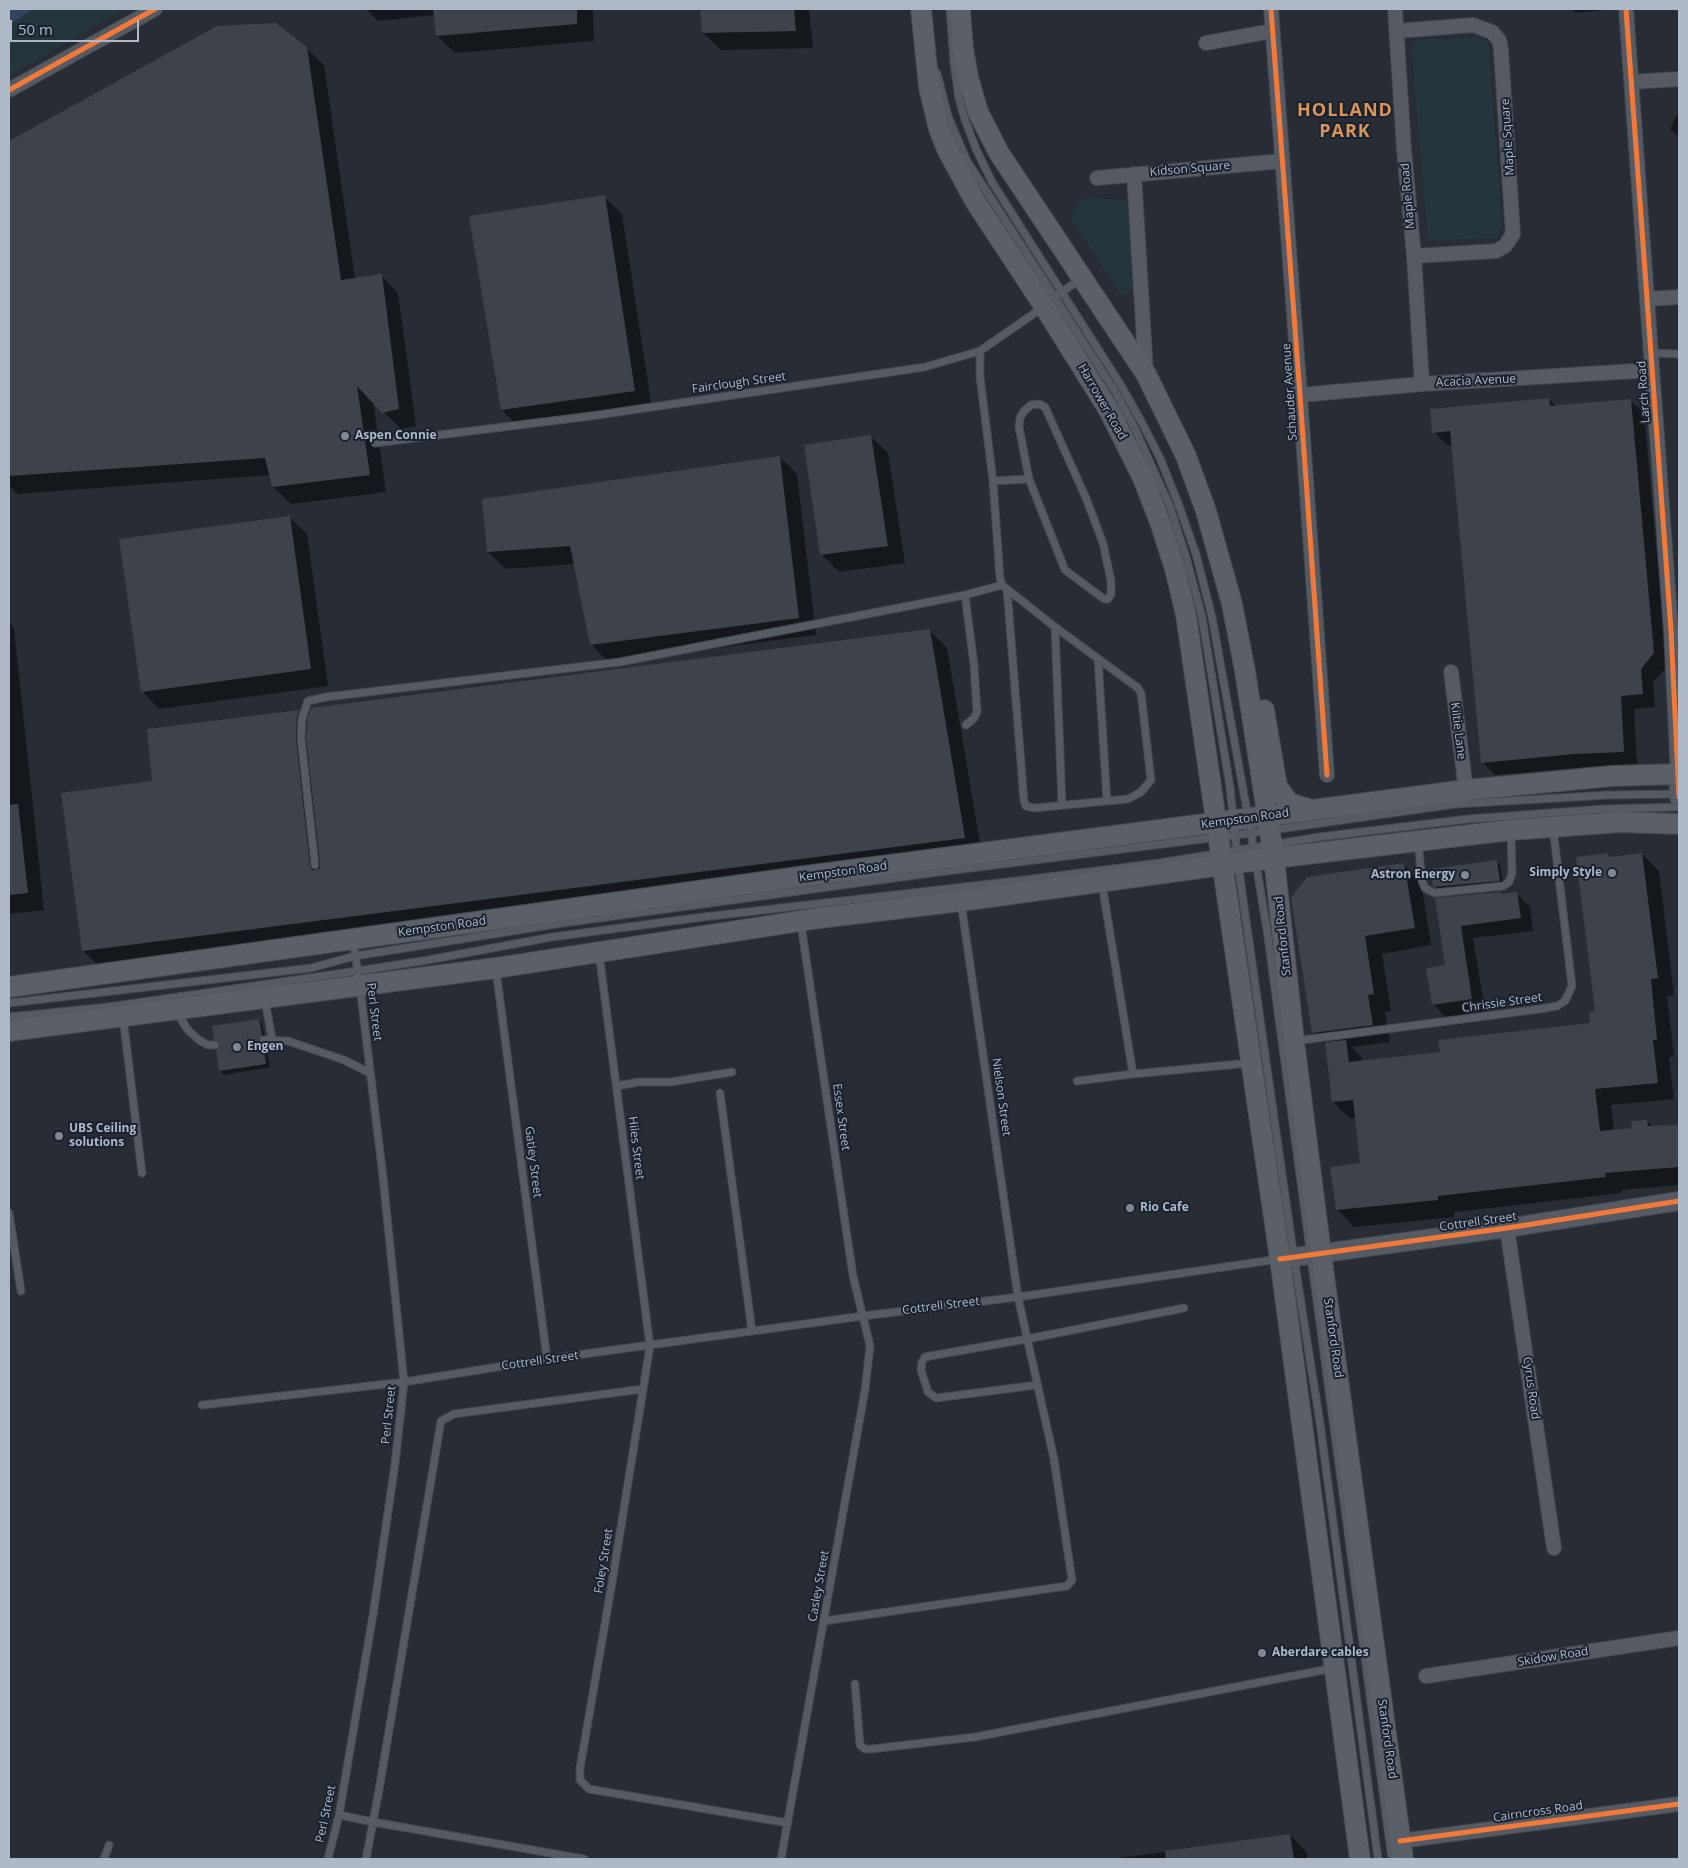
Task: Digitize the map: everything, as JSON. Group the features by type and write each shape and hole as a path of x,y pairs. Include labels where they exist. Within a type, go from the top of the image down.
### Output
{"main road":[{"name":"Harrower Road","path":"921,9 929,88 939,129 947,149 975,201 1050,302 1110,412 1143,478 1175,569 1245,841"},
{"path":"960,9 963,48 968,78 978,112 999,153 1146,374 1186,456 1206,511 1232,604 1245,671 1245,841"},
{"path":"1245,671 1262,694 1278,786 1288,803 1314,810"},
{"name":"Kempston Road","path":"9,1030 264,998 358,978 496,968 800,921 1102,882 1245,841 1314,810 1466,790 1612,776 1679,774"},
{"name":"Kempston Road","path":"9,987 354,948 803,877 1245,841 1418,842 1511,830 1620,822 1679,824"},
{"name":"Stanford Road","path":"1245,841 1294,1041 1301,1256 1334,1668 1360,1859"},
{"name":"Stanford Road","path":"1245,841 1250,1063 1301,1256 1402,1850"}],"street":[{"path":"9,90 155,9"},
{"name":"Schauder Avenue","path":"1271,9 1327,775"},
{"name":"Maple Road","path":"1395,9 1422,384"},
{"name":"Larch Road","path":"1626,9 1671,630 1679,774"},
{"name":"Maple Square","path":"1397,31 1473,25 1492,32 1499,40 1502,50 1513,234 1504,246 1496,251 1414,256"},
{"path":"1206,43 1272,31"},
{"path":"1631,82 1679,79"},
{"name":"Kidson Square","path":"1097,178 1282,161"},
{"path":"1134,174 1146,374"},
{"path":"1647,299 1679,297"},
{"name":"Acacia Avenue","path":"1300,394 1422,384 1652,370"},
{"name":"Kiltie Lane","path":"1451,672 1466,790"},
{"path":"1679,774 1679,795"},
{"name":"Cottrell Street","path":"1301,1256 1507,1228 1679,1201"},
{"name":"Cyrus Road","path":"1507,1228 1554,1548"},
{"name":"Skidow Road","path":"1426,1676 1679,1638"},
{"name":"Cairncross Road","path":"1402,1850 1679,1804"}],"lane":[{"path":"950,9 954,64 959,98 976,149 992,182 1122,387 1160,458 1196,554 1212,617 1225,693 1301,1256 1392,1859"},
{"path":"935,64 948,116 967,161 1050,302"},
{"name":"Fairclough Street","path":"375,443 591,416 904,371 946,362 980,351 1082,277"},
{"path":"980,351 980,377 993,481 1000,578 1004,587 1024,801 1026,806 1034,808 1128,799 1141,792 1151,780 1142,693 1138,688 1004,587"},
{"path":"1651,353 1679,354"},
{"path":"1039,404 1045,407 1086,498 1103,543 1111,581 1111,594 1108,599 1104,599 1064,570 1029,479 1019,427 1020,418 1031,405 1039,404"},
{"path":"993,481 1029,479"},
{"path":"315,866 301,738 302,718 308,701 326,696 620,662 1004,587"},
{"path":"966,595 977,712 974,718 966,724"},
{"path":"1055,627 1062,805"},
{"path":"1098,659 1107,801"},
{"path":"9,1017 358,978 428,960 552,937 703,917 1016,882 1159,863 1245,841 1456,804 1608,795 1679,795"},
{"path":"1245,841 1468,819 1604,809 1679,807"},
{"name":"Chrissie Street","path":"1294,1041 1540,1009 1557,1006 1564,1001 1572,986 1553,827"},
{"path":"1418,842 1422,881 1425,888 1434,893 1503,886 1509,882 1512,874 1511,830"},
{"path":"1245,841 1267,930 1320,1423 1378,1859"},
{"path":"1102,882 1133,1074"},
{"name":"Nielson Street","path":"824,1621 1067,1586 1072,1580 1054,1459 1018,1297 961,901"},
{"name":"Essex Street","path":"800,921 853,1276 863,1316"},
{"path":"9,1003 312,968 354,948"},
{"name":"Perl Street","path":"328,1859 339,1815 373,1615 395,1464 404,1382 383,1177 354,948"},
{"name":"Hiles Street","path":"599,952 650,1346"},
{"name":"Gatley Street","path":"496,968 547,1359"},
{"path":"264,998 272,1039"},
{"path":"178,1009 179,1016 188,1030 198,1040 208,1046 215,1045"},
{"path":"123,1016 142,1173"},
{"path":"263,1040 288,1041 370,1072"},
{"path":"1077,1081 1250,1063"},
{"path":"617,1086 639,1082 671,1082 732,1072"},
{"path":"720,1093 752,1331"},
{"path":"9,1212 21,1291"},
{"name":"Cottrell Street","path":"202,1405 404,1382 547,1359 1018,1297 1301,1256"},
{"path":"1037,1385 936,1398 928,1392 920,1370 925,1357 1184,1308"},
{"name":"Casley Street","path":"781,1859 865,1390 870,1346 863,1316"},
{"name":"Foley Street","path":"650,1346 580,1768 580,1780 590,1789 788,1824"},
{"path":"366,1859 442,1421 454,1414 643,1389"},
{"path":"855,1684 860,1745 865,1749 871,1749 975,1737 1334,1668"},
{"path":"339,1815 584,1859"},
{"path":"104,1859 109,1844"}],"shaded area":[{"path":"33,9 124,9 9,76 9,25"},
{"path":"1477,37 1488,42 1502,226 1500,234 1495,238 1428,241 1411,46 1416,40"},
{"path":"1090,195 1091,198 1127,200 1134,287 1122,297 1071,219 1076,203"}],"water":[{"path":"9,9 33,9 9,25"}],"building":[{"path":"433,9 577,9 577,24 436,36"},
{"path":"700,9 794,9 796,31 702,33"},
{"path":"276,23 307,47 341,280 382,274 399,409 382,413 357,386 370,475 272,487 265,458 9,476 9,141 217,26"},
{"path":"605,195 635,391 501,410 469,216"},
{"path":"1549,398 1550,406 1631,399 1654,653 1641,669 1643,694 1621,696 1624,752 1574,754 1481,763 1450,431 1432,433 1430,409"},
{"path":"871,435 888,546 820,555 804,445"},
{"path":"780,456 799,618 590,645 570,546 487,552 482,499"},
{"path":"290,516 311,669 141,692 119,539"},
{"path":"930,629 965,838 82,951 61,793 152,781 147,729 299,710 296,739 310,866 312,870 316,870 320,868 320,864 306,738 307,719 311,708"},
{"path":"18,804 28,893 9,895 9,805"},
{"path":"1608,853 1609,857 1642,853 1658,978 1651,979 1657,1040 1653,1040 1658,1083 1595,1089 1600,1131 1632,1128 1631,1121 1647,1120 1648,1126 1678,1125 1679,1167 1605,1173 1606,1177 1438,1196 1438,1200 1336,1210 1330,1167 1360,1163 1353,1100 1332,1102 1325,1042 1346,1040 1349,1062 1440,1052 1438,1040 1590,1023 1589,1012 1595,1011 1576,857"},
{"path":"1497,860 1500,881 1433,887 1431,869"},
{"path":"1404,863 1415,928 1365,936 1374,994 1368,995 1373,1025 1312,1033 1291,898 1307,877"},
{"path":"1501,892 1502,894 1517,892 1521,918 1461,926 1472,999 1432,1005 1426,968 1445,965 1435,898"},
{"path":"259,1019 262,1035 258,1040 263,1045 266,1064 219,1071 216,1050 220,1045 218,1041 214,1040 212,1026"},
{"path":"1290,1834 1294,1859 1166,1859 1165,1851"}],"cycle path":[{"path":"9,90 155,9"},
{"path":"1271,9 1327,775"},
{"path":"1626,9 1671,630 1679,797"},
{"path":"1280,1259 1507,1228 1679,1201"},
{"path":"1400,1841 1679,1804"}],"place":[{"name":"Aspen Connie","path":"345,436"},
{"name":"Simply Style","path":"1612,873"},
{"name":"Astron Energy","path":"1465,875"},
{"name":"Engen","path":"237,1047"},
{"name":"UBS Ceiling solutions","path":"59,1136"},
{"name":"Rio Cafe","path":"1130,1208"},
{"name":"Aberdare cables","path":"1262,1653"}],"district":[{"name":"HOLLAND PARK","path":"1345,121"}]}
